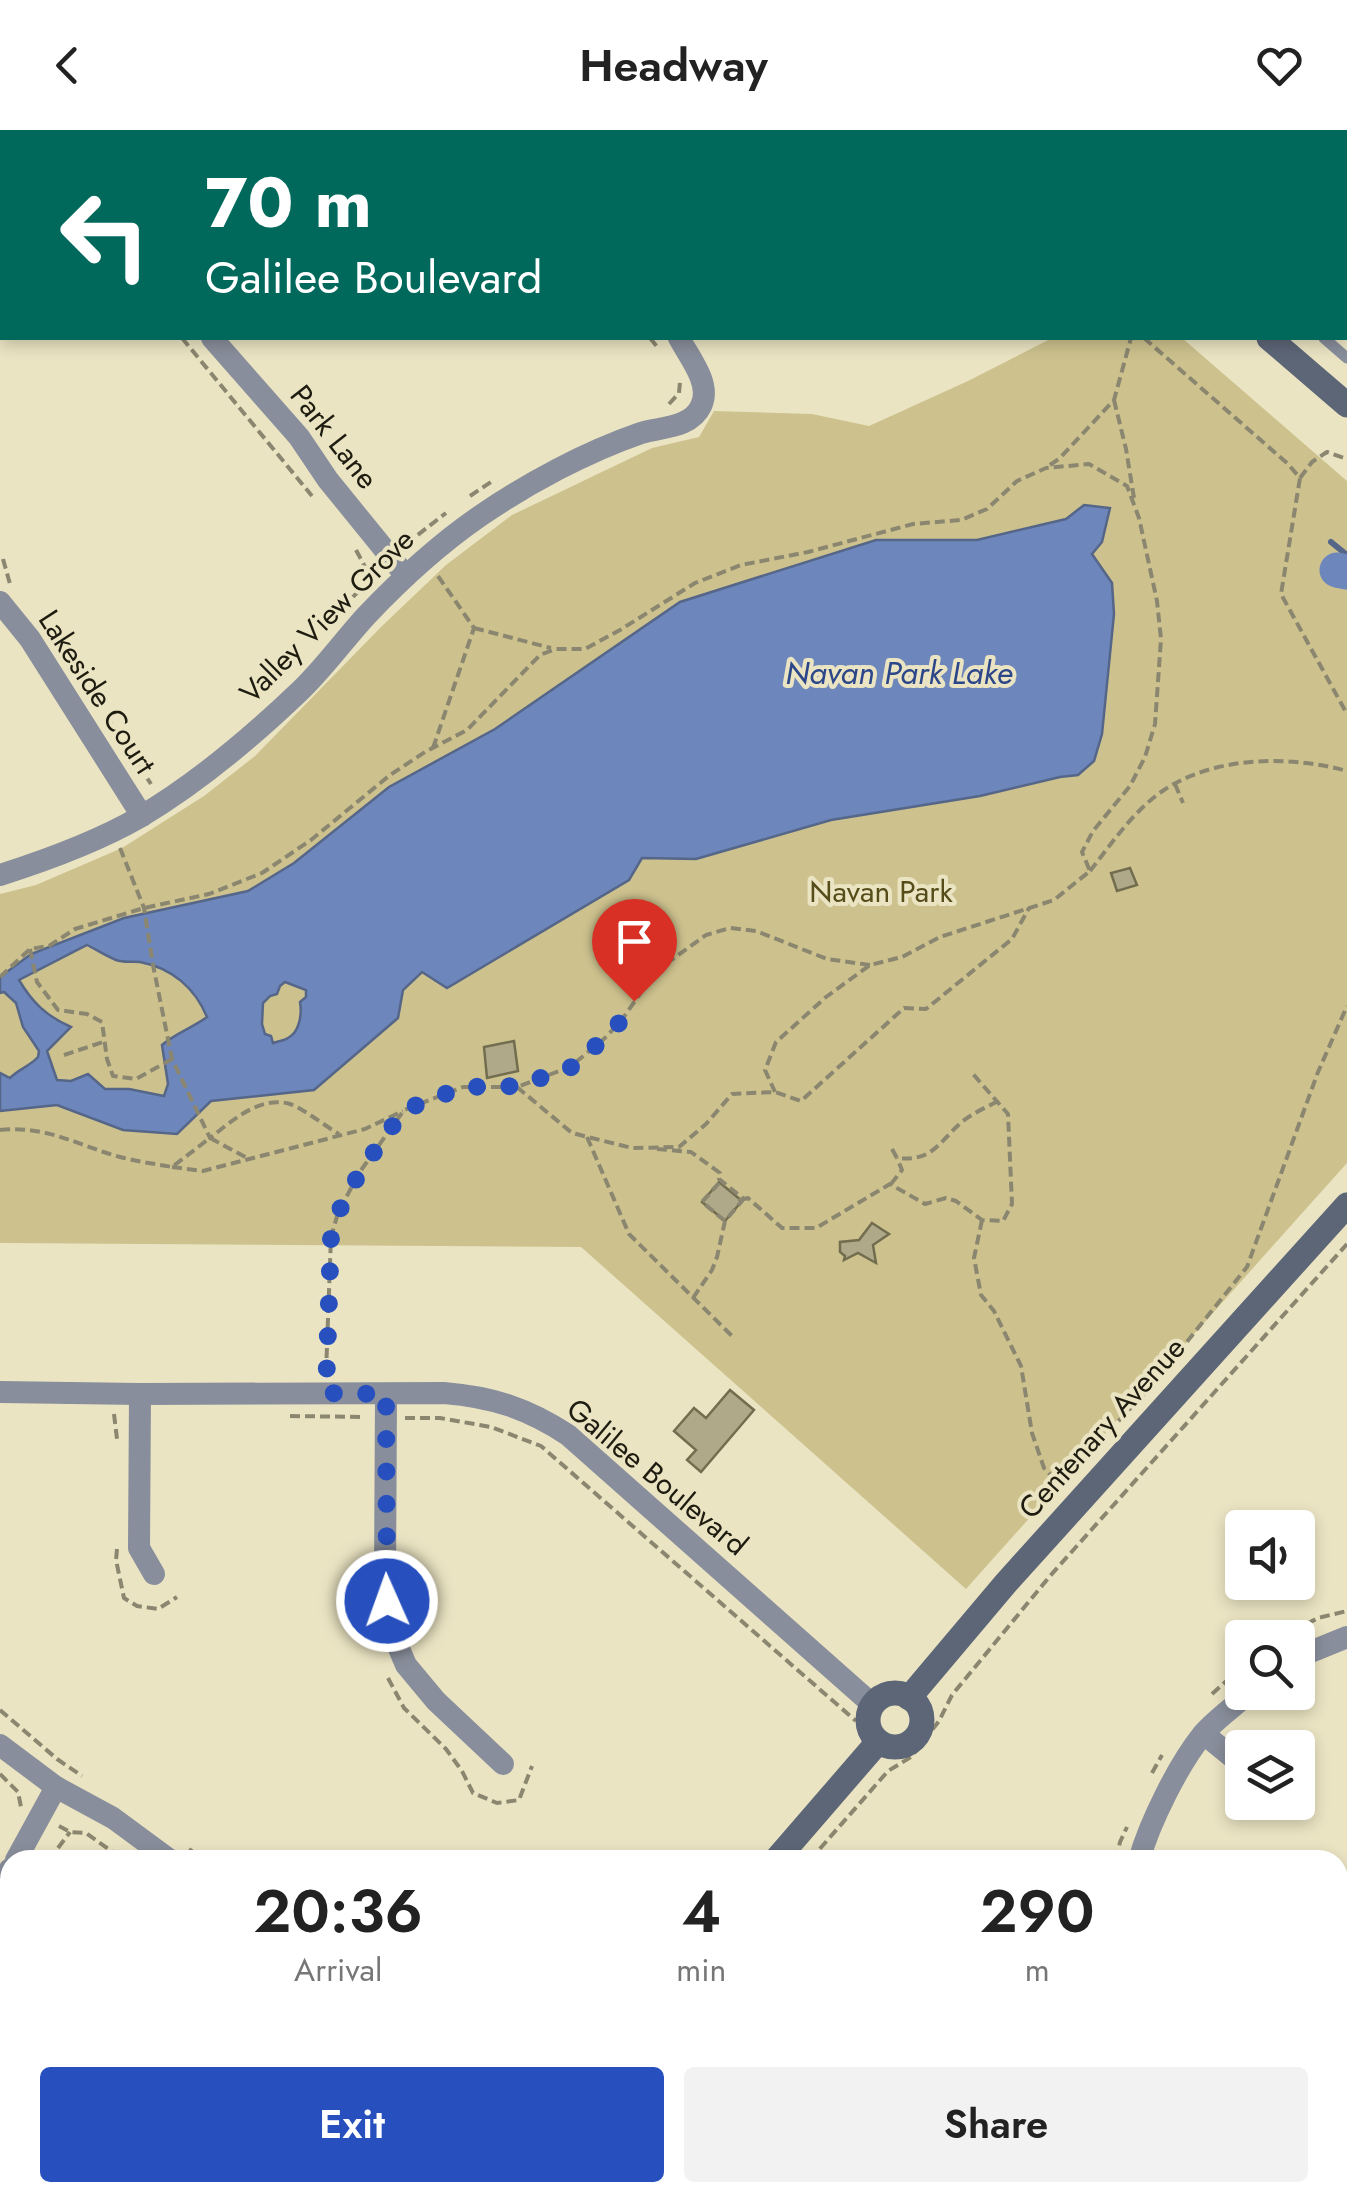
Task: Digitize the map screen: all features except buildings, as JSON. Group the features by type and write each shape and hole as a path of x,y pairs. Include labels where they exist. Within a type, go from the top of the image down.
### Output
{"street":[{"name":"Park Lane","path":"214,340 299,437 328,480 406,576"},
{"name":"Valley View Grove","path":"0,875 142,816 228,756 303,688 406,576 416,551 446,540 516,492 584,458 642,433 686,422 701,407 705,386 679,340"},
{"path":"1270,340 1347,405"},
{"name":"Lakeside Court","path":"0,602 30,639 142,816"},
{"name":"Centenary Avenue","path":"910,1698 1030,1557 1347,1205"},
{"name":"Galilee Boulevard","path":"0,1392 140,1404 326,1393 386,1406 444,1393 480,1396 514,1406 568,1435 864,1713"},
{"path":"140,1404 139,1548 154,1574"},
{"path":"386,1406 389,1624 406,1665 436,1701 504,1764"},
{"path":"1315,1650 1347,1637"},
{"path":"902,1694 910,1698 922,1720 917,1736 903,1746 886,1746 872,1736 864,1713 886,1695 902,1694"},
{"path":"1141,1850 1177,1774 1204,1734 1230,1710"},
{"path":"1204,1734 1225,1751"},
{"path":"785,1850 878,1742"},
{"path":"0,1746 56,1787 113,1818 156,1850"},
{"path":"21,1850 56,1787"}],"lane":[{"path":"1326,340 1347,358"}],"path":[{"path":"184,340 321,508"},
{"path":"416,551 474,628 555,649 584,650 696,583 741,565 913,524 961,520 987,509 1016,481 1060,458 1114,400 1130,340"},
{"path":"1146,340 1300,478"},
{"path":"1114,400 1131,475 1133,503"},
{"path":"1347,459 1326,452 1300,478 1282,594 1347,714"},
{"path":"1046,468 1088,464 1127,486 1139,518 1157,601 1161,640 1155,724 1145,757 1130,786 1082,852 1090,871"},
{"path":"357,552 371,578"},
{"path":"433,748 474,628"},
{"path":"0,977 30,949 49,946 75,929 209,894 262,873 312,840 390,775 467,730 540,654 555,649"},
{"path":"774,1092 765,1070 776,1042 826,997 870,966 902,958 940,937 1054,900 1090,871 1138,812 1164,790 1208,771 1247,761 1290,760 1347,771"},
{"path":"1175,784 1183,803"},
{"path":"112,831 144,908 172,1059 210,1138 248,1159"},
{"path":"632,1148 679,1147 732,1094 774,1092 801,1102 904,1008 926,1009 1012,940 1029,908"},
{"path":"0,1130 21,1128 54,1133 123,1158 203,1171 365,1130 463,1087 517,1086 570,1068 621,1021 656,970 706,936 730,928 756,931 827,959 870,966"},
{"path":"30,949 37,982 58,1010 87,1014 102,1022 107,1059 114,1076 136,1079 172,1059"},
{"path":"982,1220 974,1258 981,1295 994,1311 1022,1366 1032,1433 1044,1468 1060,1484 1153,1384 1247,1267 1318,1072 1347,1006"},
{"path":"64,1056 106,1041"},
{"path":"890,1184 925,1204 946,1198 982,1220 1003,1221 1012,1204 1008,1114 973,1074"},
{"path":"517,1086 572,1134 632,1148 691,1152 720,1173 718,1179 742,1200 725,1221 712,1270 692,1299"},
{"path":"897,1158 915,1160 938,1148 965,1120 998,1100"},
{"path":"172,1167 240,1115 264,1104 289,1104 339,1134"},
{"path":"326,1393 331,1237 338,1213 360,1172 404,1110"},
{"path":"587,1137 628,1234 734,1338"},
{"path":"736,1195 748,1198 782,1228 816,1228 890,1184 902,1170 892,1149"},
{"path":"725,1221 702,1202 719,1182 726,1186"},
{"path":"819,1850 888,1772 910,1757 939,1720 952,1695 1050,1576 1347,1244"},
{"path":"114,1414 140,1404"},
{"path":"274,1416 386,1406 491,1427 541,1446 864,1713"},
{"path":"1314,1620 1347,1610"},
{"path":"19,1802 70,1832 86,1832 110,1850"},
{"path":"56,1850 70,1832"}],"green space":[{"name":"Navan Park","path":"1048,340 1184,340 1347,481 1347,1163 966,1589 581,1247 0,1243 0,894 36,885 122,848 204,796 255,756 446,565 512,515 652,448 699,437 714,411 812,414 869,426"}],"water":[{"name":"Navan Park Lake","path":"1084,505 1110,508 1102,542 1092,554 1112,583 1114,614 1102,734 1094,761 1078,775 980,796 831,820 696,859 642,858 629,880 447,988 422,972 403,990 398,1018 314,1090 211,1101 177,1134 123,1130 57,1105 0,1111 0,1073 10,1078 38,1057 39,1051 23,1027 16,1003 0,993 0,977 31,954 124,918 248,891 294,863 389,787 495,729 680,602 876,540 977,540 1066,519","holes":["87,945 116,960 162,969 189,988 202,1007 207,1017 162,1045 168,1084 164,1096 105,1089 88,1074 71,1081 57,1080 47,1051 71,1027 40,1008 19,980","285,982 306,990 306,997 300,1002 298,1027 286,1039 273,1043 262,1024 263,1003 277,994"]}],"waterway":[{"path":"1331,542 1347,555"},
{"path":"1337,570 1347,572"}],"route":[{"path":"387,1601 386,1394 326,1393 331,1237 338,1213 360,1172 404,1110 463,1087 517,1086 570,1068 605,1038 634,1001"}]}
